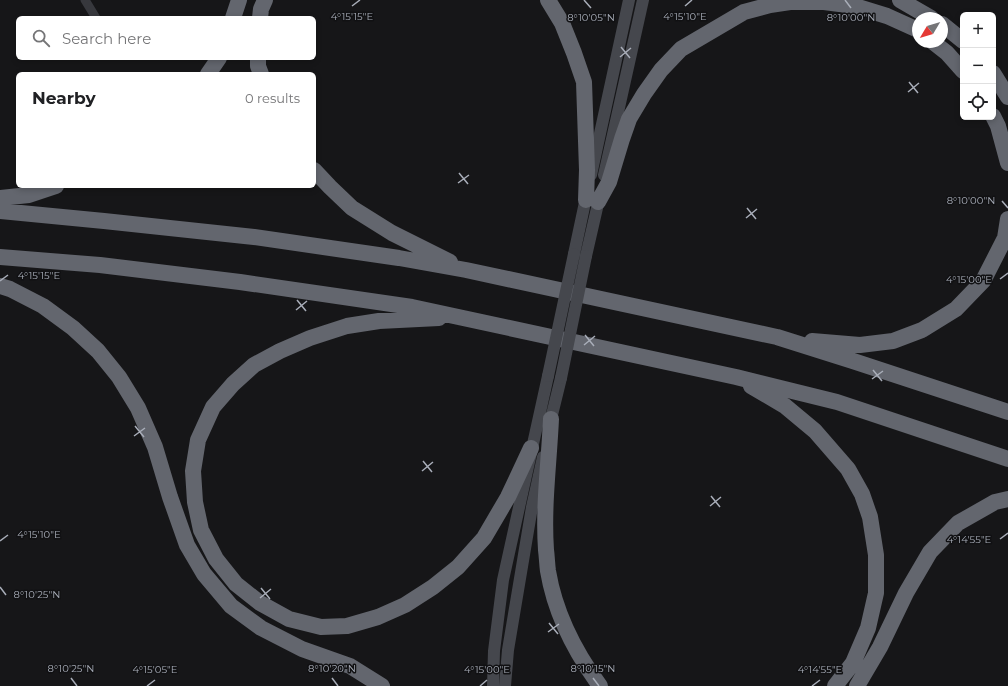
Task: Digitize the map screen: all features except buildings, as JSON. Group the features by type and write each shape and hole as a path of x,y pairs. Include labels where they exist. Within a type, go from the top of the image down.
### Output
{"highway":[{"path":"234,16 239,0"},
{"path":"260,16 261,9 265,0"},
{"path":"548,0 562,23 584,82 587,170 592,201"},
{"path":"900,0 921,12"},
{"path":"592,201 609,182 629,119 661,70 681,49 744,12 770,5 790,2 824,2 862,8 887,16 912,27"},
{"path":"948,28 960,38"},
{"path":"941,48 960,67"},
{"path":"209,72 218,60"},
{"path":"258,60 260,72"},
{"path":"996,78 1008,97"},
{"path":"995,120 1008,163"},
{"path":"316,172 352,208 392,233 466,270"},
{"path":"0,198 29,195 50,188"},
{"path":"0,211 254,237 399,258 466,270 777,337 816,342 860,345 893,341 922,330 956,309 983,281 1005,238 1008,219"},
{"path":"0,257 100,265 240,282 412,307 463,317 736,377 837,402 1008,459"},
{"path":"0,286 10,289 44,306 73,328 98,351 119,377 138,408 155,446 170,497 187,545 204,574 231,606 260,628 302,649 350,666 382,686"},
{"path":"463,317 379,321 347,326 310,338 280,351 254,365 233,384 213,407 198,440 193,471 195,502 201,530 204,536 216,559 236,584 260,603 289,619 322,627 347,626 378,618 405,605 433,587 458,567 484,538 508,497 531,448"},
{"path":"777,337 1008,412"},
{"path":"736,377 785,406 816,431 848,469 862,494 870,517 876,555 876,593 868,628 853,663 835,686"},
{"path":"551,419 545,507 548,570 556,605 571,641 589,672 600,686"},
{"path":"857,686 880,647 906,593 930,552 958,523 995,502 1008,499"}],"street":[{"path":"85,0 95,16"},
{"path":"592,201 629,0"},
{"path":"493,686 494,652 503,580 531,448 643,0"},
{"path":"505,686 508,650 532,507 561,378 580,255"}]}
